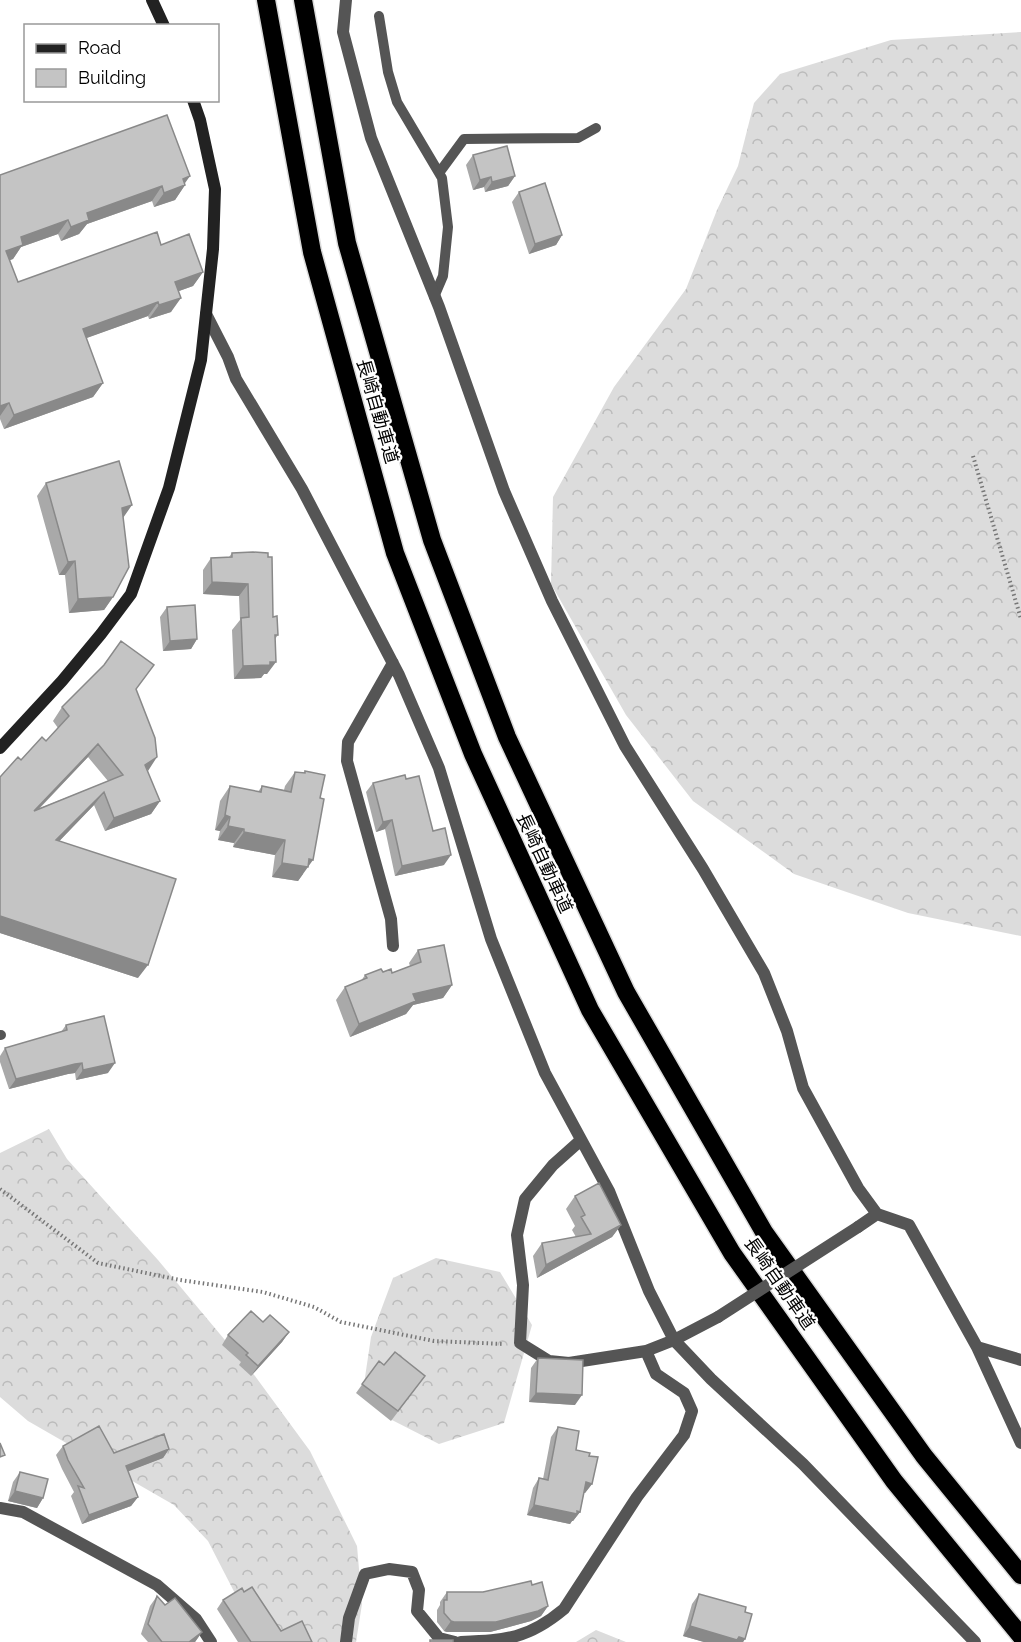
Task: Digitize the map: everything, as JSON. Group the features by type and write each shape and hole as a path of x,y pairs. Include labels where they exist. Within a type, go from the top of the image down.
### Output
{"highway":[{"name":"長崎自動車道","path":"266,0 312,252 395,553 473,754 590,1010 732,1253 894,1481 1021,1636"},
{"name":"長崎自動車道","path":"303,0 347,243 432,540 507,737 626,992 764,1232 924,1456 1021,1575"}],"street":[{"path":"152,0 163,24"},
{"path":"346,0 343,32 371,138 434,297 504,491 552,601 625,746 764,973 787,1031 803,1088 858,1188 877,1214 909,1226 977,1347 1021,1443"},
{"path":"0,748 62,681 131,594 169,488 201,360 213,249 215,189 200,120 194,102"},
{"path":"206,314 228,357 236,379 302,489 393,663 439,768 491,939 545,1073 609,1191 649,1291 674,1340 711,1379 803,1464 975,1642"},
{"path":"393,663 348,742 346,761 391,919 393,946"},
{"path":"581,1140 553,1165 525,1199 517,1235 522,1285 520,1343 549,1360 569,1363 646,1351 674,1340 718,1317 877,1214"},
{"path":"977,1347 1021,1360"},
{"path":"461,1642 503,1641 528,1633 547,1623 564,1609 637,1497 684,1435 692,1411 684,1392 656,1374 646,1351"},
{"path":"0,1508 23,1512 157,1585 196,1619 212,1642"},
{"path":"346,1642 349,1618 365,1574 389,1569 412,1572 419,1590 417,1611 439,1638 455,1642"}],"lane":[{"path":"379,16 388,72 397,102 442,178 448,227 443,276 434,297"},
{"path":"439,173 464,139 578,138 596,128"}],"path":[{"path":"973,456 1021,620"},
{"path":"0,1189 98,1263 180,1280 263,1292 314,1307 341,1322 434,1341 520,1343"}],"green space":[{"path":"1021,32 1021,936 908,913 794,874 693,801 626,715 551,584 553,497 614,387 686,289 717,210 738,166 754,103 780,74 891,40"},
{"path":"49,1129 67,1159 158,1260 255,1376 310,1451 357,1546 362,1604 356,1642 260,1642 208,1541 174,1505 28,1421 0,1397 0,1153"},
{"path":"436,1258 500,1272 532,1325 504,1423 439,1444 390,1419 364,1384 371,1337 393,1278"},
{"path":"596,1630 626,1642 576,1642"}],"building":[{"path":"167,115 190,176 183,179 185,185 164,193 162,186 87,213 89,220 71,227 68,220 21,237 23,245 6,251 18,282 157,232 161,245 189,234 203,272 175,282 181,298 159,305 158,302 83,329 103,383 14,415 9,403 0,406 0,175"},
{"path":"507,146 515,176 492,182 491,177 480,180 473,155"},
{"path":"545,183 562,235 535,244 519,192"},
{"path":"119,461 132,505 122,508 129,567 113,597 78,599 75,561 68,562 46,483"},
{"path":"232,553 268,553 268,557 272,557 273,617 277,616 278,635 275,635 276,662 270,662 270,665 243,666 241,618 249,617 248,584 212,582 211,558 232,557"},
{"path":"195,605 197,639 170,641 167,607"},
{"path":"121,641 154,665 136,689 155,738 157,757 145,765 160,801 114,818 104,792 56,840 176,879 148,965 0,916 0,777 18,757 21,760 42,737 46,741 69,716 62,707 104,665","holes":["98,744 123,775 34,811"]},
{"path":"305,771 325,775 320,798 324,799 313,860 309,859 308,867 282,863 285,840 244,832 244,829 228,826 230,817 225,815 230,786 261,792 262,786 291,792 295,772 305,773"},
{"path":"405,775 406,779 419,776 433,831 445,828 451,855 402,866 392,820 383,822 373,783"},
{"path":"444,945 452,985 413,994 416,1001 359,1024 345,987 381,969 383,972 391,969 392,973 421,962 418,950"},
{"path":"104,1016 115,1063 83,1070 82,1063 75,1064 16,1079 5,1048 67,1030 66,1025"},
{"path":"599,1183 621,1225 546,1265 542,1243 591,1234 581,1217 585,1215 575,1196"},
{"path":"251,1311 263,1322 270,1315 289,1332 258,1366 246,1355 248,1353 228,1335"},
{"path":"395,1352 425,1376 398,1411 362,1384 379,1361 384,1365"},
{"path":"538,1358 583,1360 582,1395 536,1393"},
{"path":"99,1426 114,1453 164,1434 169,1449 126,1466 138,1497 89,1515 78,1486 84,1488 63,1446"},
{"path":"558,1427 579,1431 576,1450 598,1457 592,1484 586,1482 580,1512 577,1511 577,1514 534,1505 539,1478 548,1480"},
{"path":"0,1443 5,1455 0,1457"},
{"path":"20,1472 48,1479 43,1498 15,1491"},
{"path":"531,1581 532,1585 542,1582 548,1606 538,1611 496,1622 454,1622 444,1613 444,1600 447,1600 447,1592 483,1592"},
{"path":"252,1587 281,1631 302,1621 312,1642 251,1642 223,1600 242,1588 244,1592"},
{"path":"699,1594 746,1607 745,1612 752,1614 745,1639 739,1637 737,1640 690,1626"},
{"path":"157,1596 165,1605 175,1598 202,1632 189,1642 162,1642 148,1624"},
{"path":"430,1640 453,1640 453,1642 430,1642"}]}
